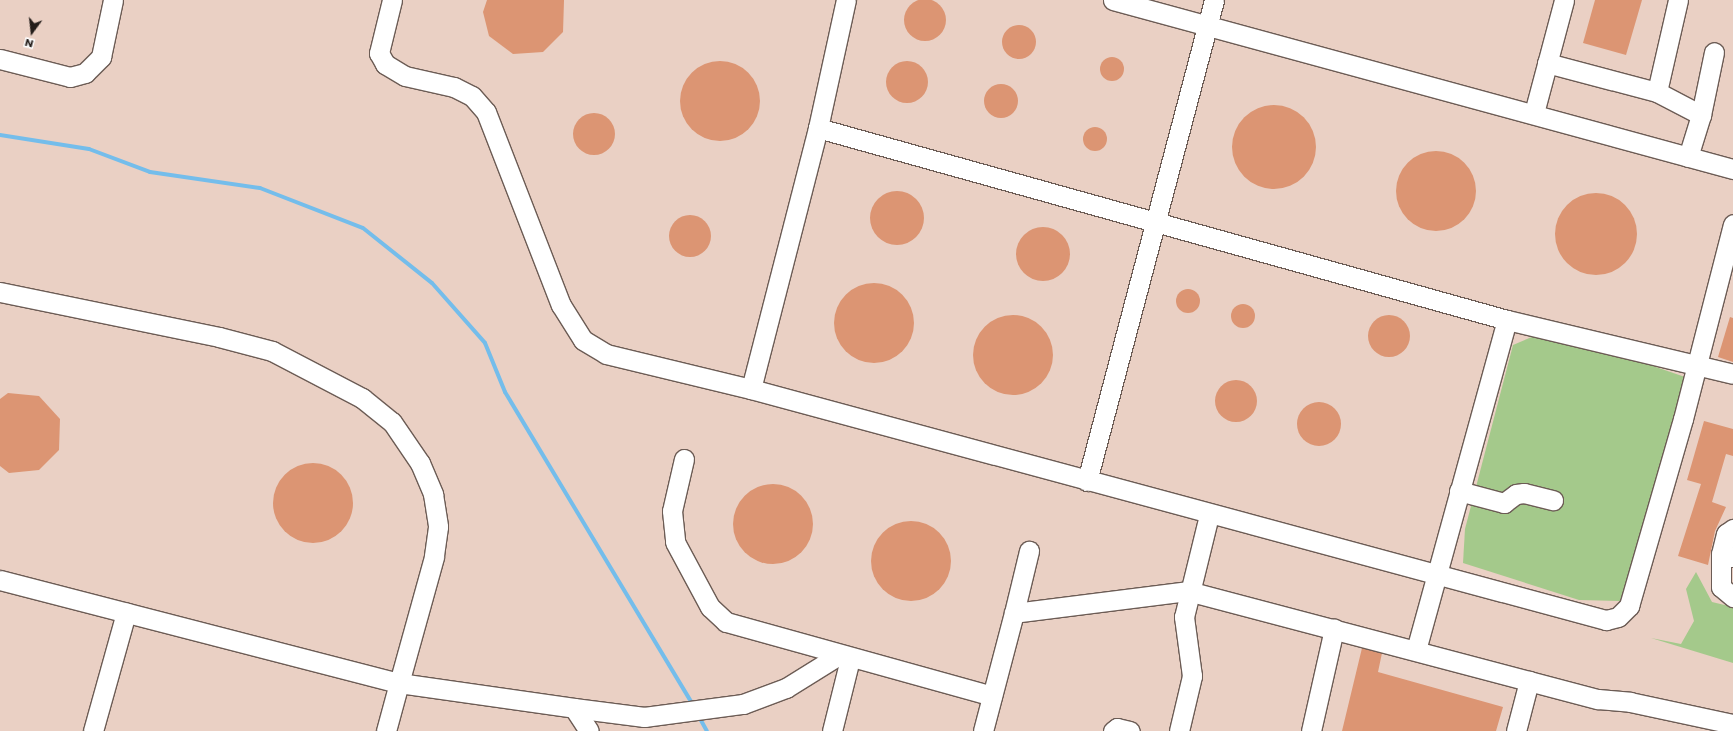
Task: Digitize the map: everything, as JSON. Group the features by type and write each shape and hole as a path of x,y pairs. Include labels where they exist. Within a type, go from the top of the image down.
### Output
{"lane":[{"path":"0,59 70,77 85,73 101,57 113,0"},
{"path":"392,0 379,53 385,64 405,76 454,87 472,96 486,112 561,305 583,340 606,354 751,389 1209,515 1606,620 1618,618 1629,606 1733,224"},
{"path":"751,389 818,128 846,0"},
{"path":"1113,0 1534,113 1733,169"},
{"path":"1087,481 1158,221 1214,0"},
{"path":"1534,113 1564,0"},
{"path":"1657,92 1678,0"},
{"path":"1688,157 1701,115 1714,52"},
{"path":"1547,64 1657,92 1701,115"},
{"path":"818,128 1158,221 1507,320 1733,374"},
{"path":"0,292 219,337 272,351 362,398 392,422 420,463 431,488 438,527 434,557 386,731"},
{"path":"1416,650 1435,574 1507,320"},
{"path":"684,459 672,511 675,542 710,607 726,622 844,657 992,696"},
{"path":"1459,491 1504,503 1516,494 1524,493 1553,500"},
{"path":"1179,731 1192,676 1184,630 1188,591 1209,515"},
{"path":"1733,529 1726,534 1727,555 1721,587 1733,597"},
{"path":"983,731 1029,551"},
{"path":"0,580 399,683 644,717 743,704 786,688 844,657"},
{"path":"1014,613 1188,591 1598,699 1630,702 1733,724"},
{"path":"92,731 126,613"},
{"path":"1311,731 1334,629"},
{"path":"832,731 844,657"},
{"path":"1516,731 1529,681"},
{"path":"574,708 589,731"},
{"path":"1113,731 1117,728 1130,731"}],"shaded area":[{"path":"0,0 1733,0 1733,731 0,731"}],"green space":[{"path":"1548,330 1685,377 1682,406 1620,601 1579,600 1463,563 1465,529 1513,345"},
{"path":"1696,572 1712,602 1733,607 1733,663 1651,638 1681,644 1694,621 1686,589"}],"building":[{"path":"921,-1 929,-1 937,2 943,8 946,20 943,32 937,38 929,41 921,41 913,38 907,32 904,24 904,16 907,8 913,2"},
{"path":"487,0 564,0 563,32 543,52 513,54 489,36 483,12"},
{"path":"1595,0 1642,0 1626,55 1583,43"},
{"path":"1016,25 1022,25 1026,26 1033,32 1036,42 1035,49 1029,56 1022,59 1016,59 1012,58 1005,52 1002,45 1002,39 1003,35 1009,28"},
{"path":"1112,57 1121,60 1124,69 1121,78 1112,81 1103,78 1100,69 1103,60"},
{"path":"720,61 735,64 748,73 757,86 760,101 757,116 748,129 735,138 720,141 705,138 692,129 683,116 680,101 683,86 692,73 705,64"},
{"path":"903,61 911,61 919,64 925,70 928,82 925,94 919,100 911,103 903,103 895,100 889,94 886,86 886,78 889,70 895,64"},
{"path":"998,84 1004,84 1008,85 1015,91 1018,101 1017,108 1011,115 1004,118 998,118 994,117 987,111 984,104 984,98 985,94 991,87"},
{"path":"1274,105 1282,106 1297,112 1309,124 1315,139 1315,155 1309,170 1297,182 1282,188 1274,189 1266,188 1251,182 1239,170 1233,155 1232,147 1233,139 1239,124 1251,112 1266,106"},
{"path":"590,113 598,113 606,116 612,122 615,134 612,146 606,152 598,155 590,155 582,152 576,146 573,138 573,130 576,122 582,116"},
{"path":"1095,127 1104,130 1107,139 1104,148 1095,151 1086,148 1083,139 1086,130"},
{"path":"1428,151 1444,151 1465,162 1476,183 1476,199 1465,220 1444,231 1428,231 1414,225 1407,220 1402,213 1396,199 1396,183 1402,169 1407,162 1414,157"},
{"path":"897,191 907,193 916,199 922,208 924,218 922,228 916,237 907,243 897,245 887,243 878,237 872,228 870,218 872,208 878,199 887,193"},
{"path":"1596,193 1612,196 1625,205 1634,218 1637,234 1634,250 1625,263 1612,272 1596,275 1580,272 1567,263 1558,250 1555,234 1558,218 1567,205 1580,196"},
{"path":"686,215 694,215 702,218 708,224 711,236 708,248 702,254 694,257 686,257 678,254 672,248 669,240 669,232 672,224 678,218"},
{"path":"1043,227 1053,229 1062,235 1068,244 1070,254 1068,264 1062,273 1053,279 1043,281 1033,279 1024,273 1018,264 1016,254 1018,244 1024,235 1033,229"},
{"path":"874,283 889,286 902,295 911,308 914,323 911,338 902,351 889,360 874,363 859,360 846,351 837,338 834,323 837,308 846,295 859,286"},
{"path":"1188,289 1197,292 1200,301 1197,310 1188,313 1179,310 1176,301 1179,292"},
{"path":"1243,304 1252,307 1255,316 1252,325 1243,328 1234,325 1231,316 1234,307"},
{"path":"1013,315 1028,318 1041,327 1050,340 1053,355 1050,370 1041,383 1028,392 1013,395 998,392 985,383 976,370 973,355 976,340 985,327 998,318"},
{"path":"1385,315 1393,315 1401,318 1407,324 1410,336 1407,348 1401,354 1393,357 1385,357 1377,354 1371,348 1368,340 1368,332 1371,324 1377,318"},
{"path":"1730,317 1733,318 1733,362 1718,357"},
{"path":"1232,380 1240,380 1248,383 1254,389 1257,401 1254,413 1248,419 1240,422 1232,422 1224,419 1218,413 1215,405 1215,397 1218,389 1224,383"},
{"path":"8,393 39,396 60,419 59,450 39,470 9,473 0,466 0,399"},
{"path":"1319,402 1331,406 1337,412 1341,424 1337,436 1331,442 1319,446 1307,442 1301,436 1297,424 1301,412 1307,406"},
{"path":"1704,421 1733,429 1733,456 1726,454 1712,502 1726,507 1715,531 1708,565 1678,556 1701,484 1687,480"},
{"path":"313,463 328,466 341,475 350,488 353,503 350,518 341,531 328,540 313,543 298,540 285,531 276,518 273,503 276,488 285,475 298,466"},
{"path":"773,484 788,487 801,496 810,509 813,524 810,539 801,552 788,561 773,564 758,561 745,552 736,539 733,524 736,509 745,496 758,487"},
{"path":"911,521 926,524 939,533 948,546 951,561 948,576 939,589 926,598 911,601 896,598 883,589 874,576 871,561 874,546 883,533 896,524"},
{"path":"1362,648 1382,653 1378,672 1503,707 1496,731 1342,731"}],"waterway":[{"path":"0,135 89,149 150,172 260,188 363,228 432,283 485,343 505,392 693,705"},
{"path":"698,715 707,731"}]}
